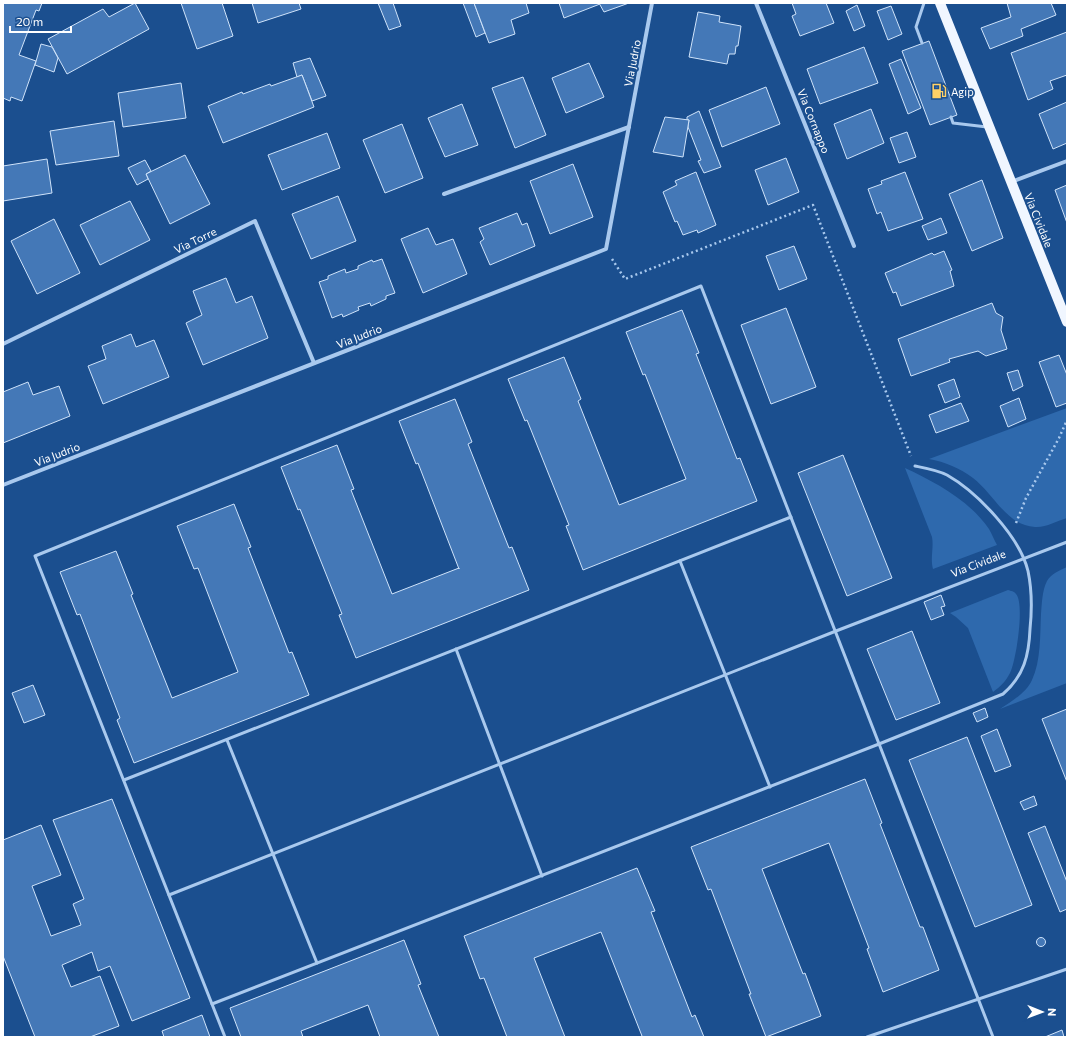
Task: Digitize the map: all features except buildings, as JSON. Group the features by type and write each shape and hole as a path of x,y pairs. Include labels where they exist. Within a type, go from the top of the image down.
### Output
{"main road":[{"name":"Via Cividale","path":"940,3 1067,322"}],"street":[{"name":"Via Judrio","path":"3,484 606,249 652,3"},
{"name":"Via Cornappo","path":"756,3 854,246"},
{"path":"444,194 629,127"},
{"path":"1011,182 1067,161"},
{"name":"Via Torre","path":"3,344 255,220 314,363"}],"lane":[{"path":"922,43 916,27 924,3"},
{"path":"950,117 954,123 989,127"},
{"path":"225,1037 35,556 702,286 993,1037"},
{"name":"Via Cividale","path":"212,1004 879,744 1003,694 1016,682 1028,650 1031,626 1031,598 1028,571 1024,559 1009,533 990,511 957,482 934,470 915,466"},
{"path":"124,780 791,517"},
{"name":"Via Cividale","path":"169,895 836,631 1067,542"},
{"path":"680,561 770,786"},
{"path":"456,649 542,876"},
{"path":"227,740 317,963"},
{"path":"867,1037 1067,969"}],"path":[{"path":"606,249 625,279 812,205 915,466"},
{"path":"1009,533 1017,522 1026,498 1059,438 1067,420"}],"shaded area":[{"path":"1067,408 1067,518 1051,524 1035,527 1016,521 1008,515 980,484 968,474 952,466 929,459"},
{"path":"905,468 928,479 951,493 972,509 989,529 997,545 933,569 932,537"},
{"path":"1067,567 1067,683 1000,709 1022,693 1032,680 1039,656 1042,597 1044,589 1051,576"},
{"path":"1008,590 1015,593 1019,600 1019,633 1015,657 1010,673 1003,683 993,692 968,628 950,613"}],"place":[{"name":"Agip","path":"939,91"}]}
